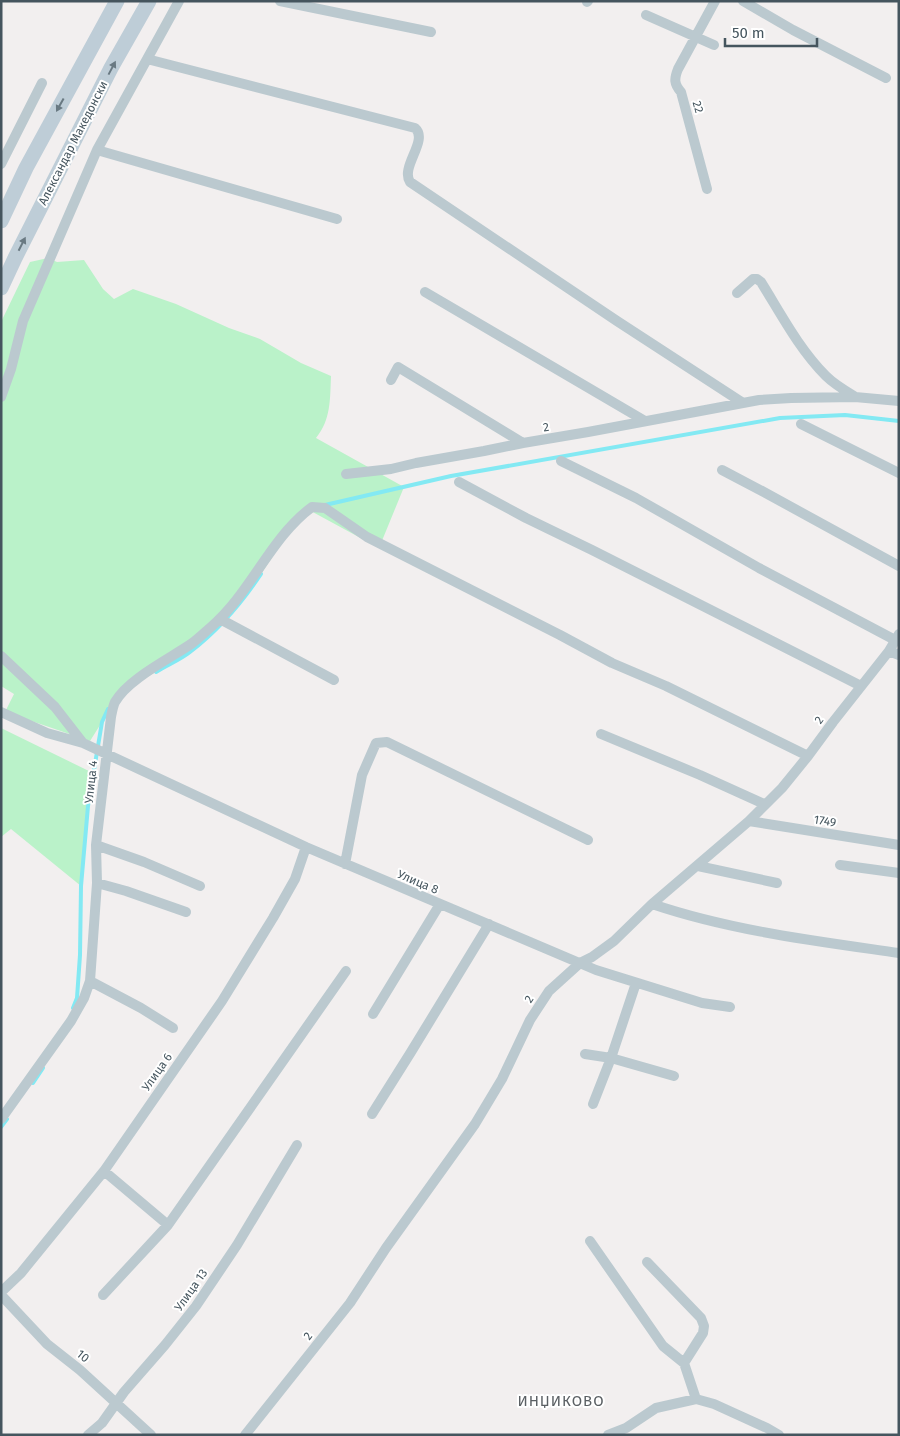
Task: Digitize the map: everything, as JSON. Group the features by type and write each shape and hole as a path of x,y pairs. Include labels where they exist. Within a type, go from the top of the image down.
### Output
{"street":[{"path":"1,220 26,168 117,1"},
{"name":"Александар Македонски","path":"1,288 107,77 149,1"},
{"path":"1,397 11,369 23,320 97,150 179,1"},
{"path":"280,1 431,32"},
{"name":"22","path":"707,188 681,92 674,80 678,69 715,1"},
{"path":"743,1 793,30 886,78"},
{"path":"646,15 714,45"},
{"path":"146,59 416,128 420,136 409,169 408,177 410,182 743,403"},
{"path":"1,164 42,83"},
{"path":"97,150 337,219"},
{"path":"737,293 753,279 761,282 801,345 826,376 855,397"},
{"path":"425,292 644,421"},
{"path":"391,380 398,367 523,443"},
{"name":"2","path":"346,474 391,469 743,403 791,398 855,397 899,401"},
{"path":"801,424 899,473"},
{"path":"561,461 636,498 759,568 897,637"},
{"path":"722,470 899,566"},
{"path":"459,482 526,518 861,686"},
{"name":"Улица 4","path":"1,1119 71,1021 84,998 90,981 97,883 96,844 106,753 114,703 124,690 147,672 192,643 220,619 241,595 298,518 312,507 325,508 376,542 560,634 612,663 666,686 808,756"},
{"path":"220,619 334,680"},
{"name":"2","path":"246,1435 350,1303 386,1248 475,1124 502,1079 530,1020 549,991 580,963 614,941 652,904 749,821 782,788 861,686 894,653 897,637"},
{"path":"1,656 55,707 84,743"},
{"name":"Улица 8","path":"1,712 47,733 84,743 306,847 596,970 702,1003 730,1007"},
{"path":"601,734 764,804"},
{"path":"345,864 362,775 376,743 382,742 387,742 588,840"},
{"name":"1749","path":"749,821 899,845"},
{"path":"96,844 200,886"},
{"name":"Улица 6","path":"1,1294 104,1171 222,1001 273,918 294,879 306,847"},
{"path":"840,865 899,873"},
{"path":"698,866 777,883"},
{"path":"97,883 186,912"},
{"path":"373,1014 440,904"},
{"path":"652,904 734,927 899,953"},
{"path":"372,1114 489,924"},
{"path":"103,1295 168,1225 346,971"},
{"path":"90,981 141,1008 173,1028"},
{"path":"593,1104 636,983"},
{"path":"585,1054 610,1058 674,1076"},
{"name":"Улица 13","path":"88,1435 102,1423 124,1392 196,1306 237,1245 297,1145"},
{"path":"104,1171 168,1225"},
{"path":"590,1241 663,1346 684,1363 696,1399"},
{"path":"647,1262 701,1318 704,1326 703,1333 684,1363"},
{"name":"10","path":"1,1294 48,1344 117,1402 151,1435"},
{"path":"608,1435 626,1428 656,1408 696,1399 714,1404 779,1435"}],"green space":[{"path":"48,258 57,262 84,260 103,289 114,299 133,289 176,304 229,328 260,339 301,363 331,376 327,417 316,438 404,487 379,548 309,510 288,533 248,594 225,622 189,654 152,674 115,698 90,741 5,712 14,694 1,686 1,322 30,262"},
{"path":"1,728 93,773 81,886 11,829 1,837"}],"waterway":[{"path":"325,505 451,476 780,418 845,415 899,421"},
{"path":"156,672 186,655 211,635 246,596 261,574"},
{"path":"73,1008 77,998 81,886 88,806 102,722 108,709"},
{"path":"33,1083 43,1068"},
{"path":"1,1127 7,1119"}],"district":[{"name":"ИНЏИКОВО","path":"561,1401"}]}
